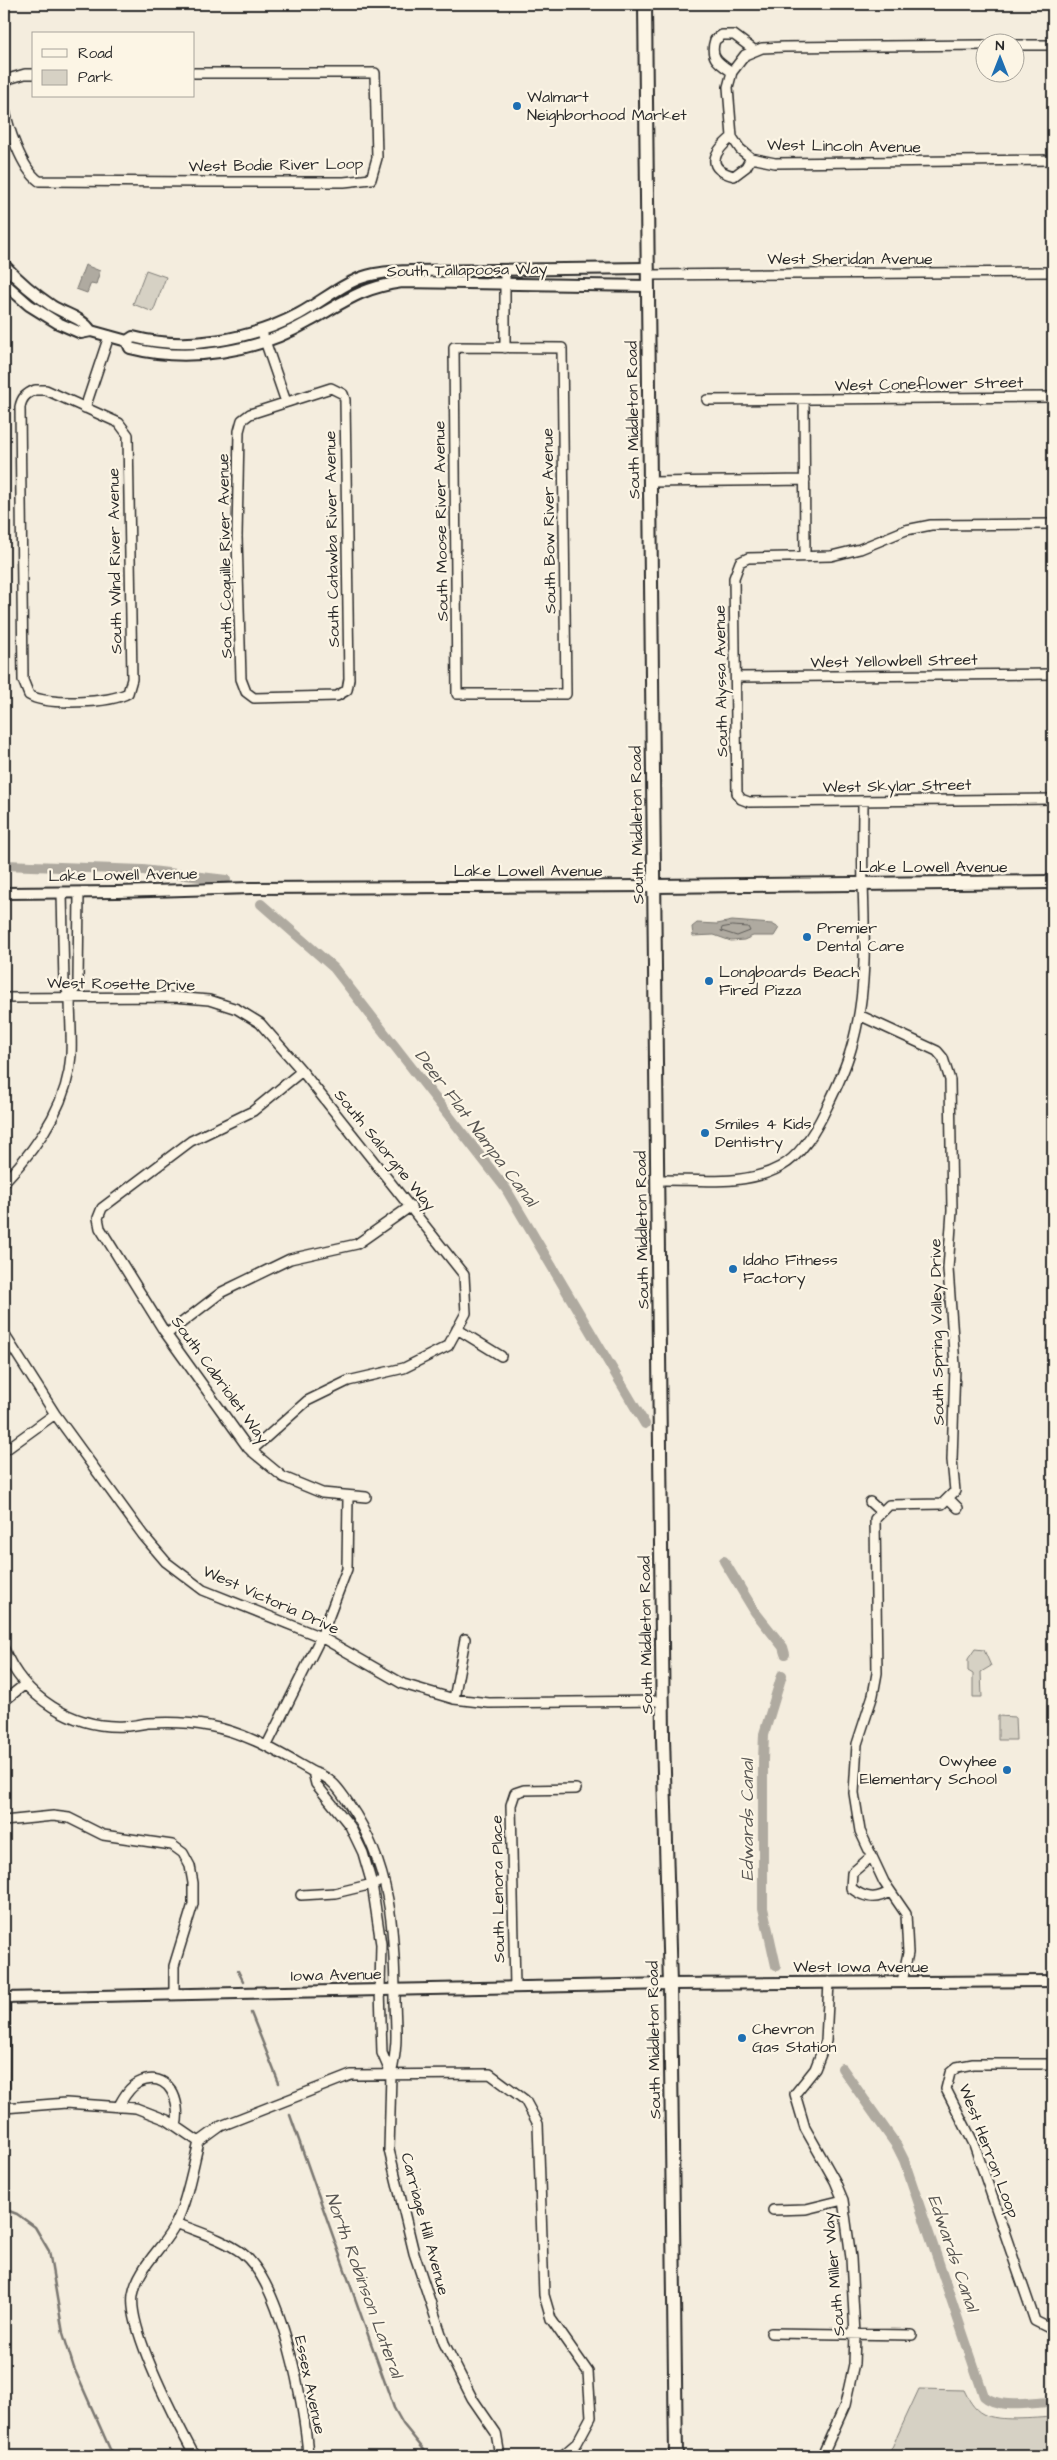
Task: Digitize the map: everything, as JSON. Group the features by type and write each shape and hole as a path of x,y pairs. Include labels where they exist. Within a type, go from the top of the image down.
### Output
{"main road":[{"name":"South Middleton Road","path":"645,4 663,1701 670,1984 676,2456"},
{"name":"Lake Lowell Avenue","path":"654,886 1053,882"}],"street":[{"path":"732,72 714,59 712,53 715,40 722,35 734,34 754,50"},
{"path":"1024,45 1053,45"},
{"path":"751,158 746,167 734,176 721,172 716,166 715,155 718,148 732,137 728,96 732,72 740,60 754,50 784,47 974,46"},
{"name":"West Bodie River Loop","path":"4,106 8,136 30,174 39,181 223,182 371,179 376,158 375,73 195,73"},
{"path":"4,87 8,79 32,74"},
{"name":"West Lincoln Avenue","path":"732,137 740,149 751,158 775,163 1053,160"},
{"name":"South Tallapoosa Way","path":"4,265 18,280 52,306 84,322 91,332"},
{"name":"South Tallapoosa Way","path":"4,283 29,305 58,323 81,333 91,332 128,341 132,338 186,343 215,340 262,330 298,314 359,278 374,274 410,271 505,271 648,276"},
{"path":"505,271 505,348"},
{"name":"West Sheridan Avenue","path":"648,276 1053,272"},
{"name":"South Tallapoosa Way","path":"128,341 130,348 142,352 181,354 218,352 265,341 297,328 342,301 370,288 402,282 506,282 648,276"},
{"path":"262,330 286,402"},
{"path":"85,408 109,336"},
{"name":"South Moose River Avenue","path":"505,348 454,347 457,694 566,694"},
{"name":"South Bow River Avenue","path":"505,348 562,348 566,694"},
{"name":"South Catawba River Avenue","path":"246,692 254,698 337,696 347,690 349,679 345,400 338,390 325,389 286,402"},
{"name":"South Wind River Avenue","path":"46,390 85,408 124,428 128,435 132,678 128,693 111,700 43,701 29,695 23,680 20,407 26,393 46,390"},
{"name":"West Coneflower Street","path":"706,400 1053,397"},
{"path":"804,400 805,557 831,556 860,549 906,530 931,525 1053,524"},
{"name":"South Coquille River Avenue","path":"246,692 241,679 237,537 239,431 242,420 250,414 286,402"},
{"path":"650,482 804,480"},
{"name":"South Alyssa Avenue","path":"741,799 738,793 734,578 740,562 748,558 805,557"},
{"name":"West Yellowbell Street","path":"736,677 1053,674"},
{"name":"West Skylar Street","path":"741,799 749,802 1053,799"},
{"path":"657,1180 726,1180 756,1176 781,1166 803,1148 828,1104 851,1050 859,1015 864,970 863,801"},
{"name":"Lake Lowell Avenue","path":"4,893 252,888 654,886"},
{"path":"4,1182 38,1142 56,1110 71,1056 70,997 64,983 62,892"},
{"path":"70,997 78,983 78,892"},
{"name":"West Rosette Drive","path":"4,998 174,997 209,1000 237,1009"},
{"name":"South Salorgne Way","path":"237,1009 260,1023 302,1071 464,1275 466,1313 448,1346 404,1368 348,1381 307,1401 251,1451"},
{"name":"South Spring Valley Drive","path":"859,1015 937,1051 943,1058 950,1080 952,1211 948,1269 955,1366 952,1460 954,1492 948,1498"},
{"name":"South Cabriolet Way","path":"302,1071 253,1111 191,1141 102,1208 98,1218 100,1228 166,1334 251,1451 282,1477 322,1493 348,1497 366,1497"},
{"path":"166,1334 222,1292 290,1259 357,1244 411,1206"},
{"path":"457,1329 501,1356"},
{"name":"West Victoria Drive","path":"4,1334 55,1414 143,1535 166,1562 203,1590 321,1637 403,1684 454,1699 489,1703 663,1701"},
{"path":"4,1451 55,1414"},
{"path":"267,1745 321,1637 347,1569 348,1497"},
{"path":"902,1982 908,1953 906,1914 890,1891 860,1831 854,1793 857,1744 873,1695 877,1673 875,1519 889,1505 942,1504 948,1498 958,1508"},
{"path":"870,1502 881,1512"},
{"path":"454,1699 465,1639"},
{"path":"4,1649 24,1685 4,1701"},
{"name":"Carriage Hill Avenue","path":"24,1685 52,1707 95,1724 124,1726 180,1722 209,1726 267,1745 313,1772 326,1775 360,1821 374,1847 385,1881 390,1907 396,1988 397,2052 391,2074 389,2150 414,2253 444,2343 472,2398 496,2433 500,2456"},
{"name":"Carriage Hill Avenue","path":"313,1772 316,1784 350,1826 363,1853 372,1884 380,1944 382,2053 391,2074"},
{"name":"South Lenora Place","path":"515,1987 511,1805 515,1793 524,1790 576,1789"},
{"path":"4,1821 53,1816 69,1818 103,1835 172,1844 183,1853 190,1866 193,1883 193,1904 174,1966 174,1994"},
{"path":"350,1826 360,1821"},
{"path":"872,1856 852,1874 851,1888 862,1896 882,1897 890,1891"},
{"path":"301,1895 335,1893 385,1881"},
{"name":"West Iowa Avenue","path":"670,1984 1053,1981"},
{"name":"South Miller Way","path":"822,2456 845,2404 854,2364 855,2335 849,2232 843,2200 836,2181 805,2128 795,2094 815,2069 826,2041 829,1982"},
{"name":"Iowa Avenue","path":"4,1998 396,1988 670,1984"},
{"path":"4,1998 4,2138"},
{"name":"West Herron Loop","path":"1053,2064 964,2065 950,2073 946,2089 974,2144 1035,2320 1053,2330"},
{"path":"197,2456 192,2451 161,2394 135,2317 133,2296 140,2274 176,2223 199,2142 221,2126 350,2075 490,2074 525,2100 538,2124 544,2295 551,2319 588,2372 591,2417 577,2443 562,2456"},
{"path":"118,2107 126,2094 138,2083 159,2082 170,2088 177,2100 176,2126"},
{"path":"4,2108 66,2103 136,2108 167,2120 199,2142"},
{"path":"773,2210 806,2209 843,2200"},
{"name":"Essex Avenue","path":"176,2223 217,2239 243,2253 261,2276 285,2335 294,2366 308,2456"},
{"path":"772,2333 912,2335"}],"green space":[{"path":"146,270 166,277 153,312 133,304"},
{"path":"975,1649 984,1650 991,1666 981,1672 982,1697 973,1697 973,1674 968,1671 968,1659"},
{"path":"998,1716 1015,1717 1016,1740 998,1740"},
{"path":"919,2389 964,2390 976,2409 983,2414 998,2418 1053,2417 1053,2456 888,2456"}],"water":[{"path":"85,265 100,271 96,284 91,283 87,293 76,289"},
{"path":"732,921 772,924 779,928 774,936 753,936 744,940 731,941 714,935 693,936 692,927 697,923 717,924"}],"waterway":[{"name":"Deer Flat Nampa Canal","path":"4,865 143,870 226,880"},
{"name":"Deer Flat Nampa Canal","path":"261,904 334,968 506,1189 645,1424"},
{"name":"Edwards Canal","path":"724,1561 755,1612 783,1647 785,1654"},
{"name":"Edwards Canal","path":"776,1966 763,1908 763,1760 764,1734 782,1675"},
{"name":"North Robinson Lateral","path":"238,1971 243,1981"},
{"name":"North Robinson Lateral","path":"251,2013 279,2083"},
{"name":"Edwards Canal","path":"842,2068 897,2146 904,2160 984,2396 998,2403 1007,2404 1053,2402"},
{"name":"North Robinson Lateral","path":"290,2115 394,2408 403,2424 429,2456"},
{"path":"4,2209 17,2214 35,2227 49,2251 63,2333 74,2368 113,2456"}],"place":[{"name":"Walmart Neighborhood Market","path":"517,106"},
{"name":"Premier Dental Care","path":"807,937"},
{"name":"Longboards Beach Fired Pizza","path":"709,981"},
{"name":"Smiles 4 Kids Dentistry","path":"705,1133"},
{"name":"Idaho Fitness Factory","path":"733,1269"},
{"name":"Owyhee Elementary School","path":"1007,1770"},
{"name":"Chevron Gas Station","path":"742,2038"}]}
